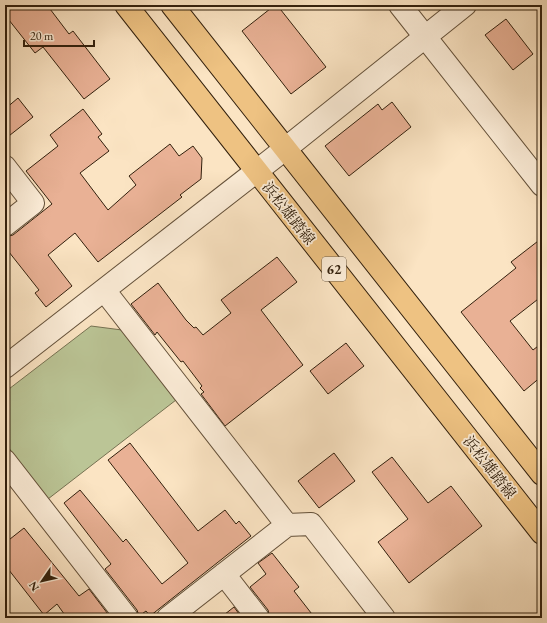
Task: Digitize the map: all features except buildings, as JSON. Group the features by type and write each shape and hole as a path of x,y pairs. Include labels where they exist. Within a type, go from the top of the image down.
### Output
{"main road":[{"name":"浜松雄踏線","path":"126,5 542,533"},
{"name":"62","path":"172,5 542,474"}],"street":[{"path":"400,5 542,186"},
{"path":"5,367 257,172 465,5"},
{"path":"5,167 33,203 5,225"},
{"path":"104,290 287,525"},
{"path":"5,461 127,618"},
{"path":"168,618 287,525 311,524 384,618"},
{"path":"224,574 258,618"}],"green space":[{"path":"91,326 122,330 176,400 48,499 5,443 5,392"}]}
